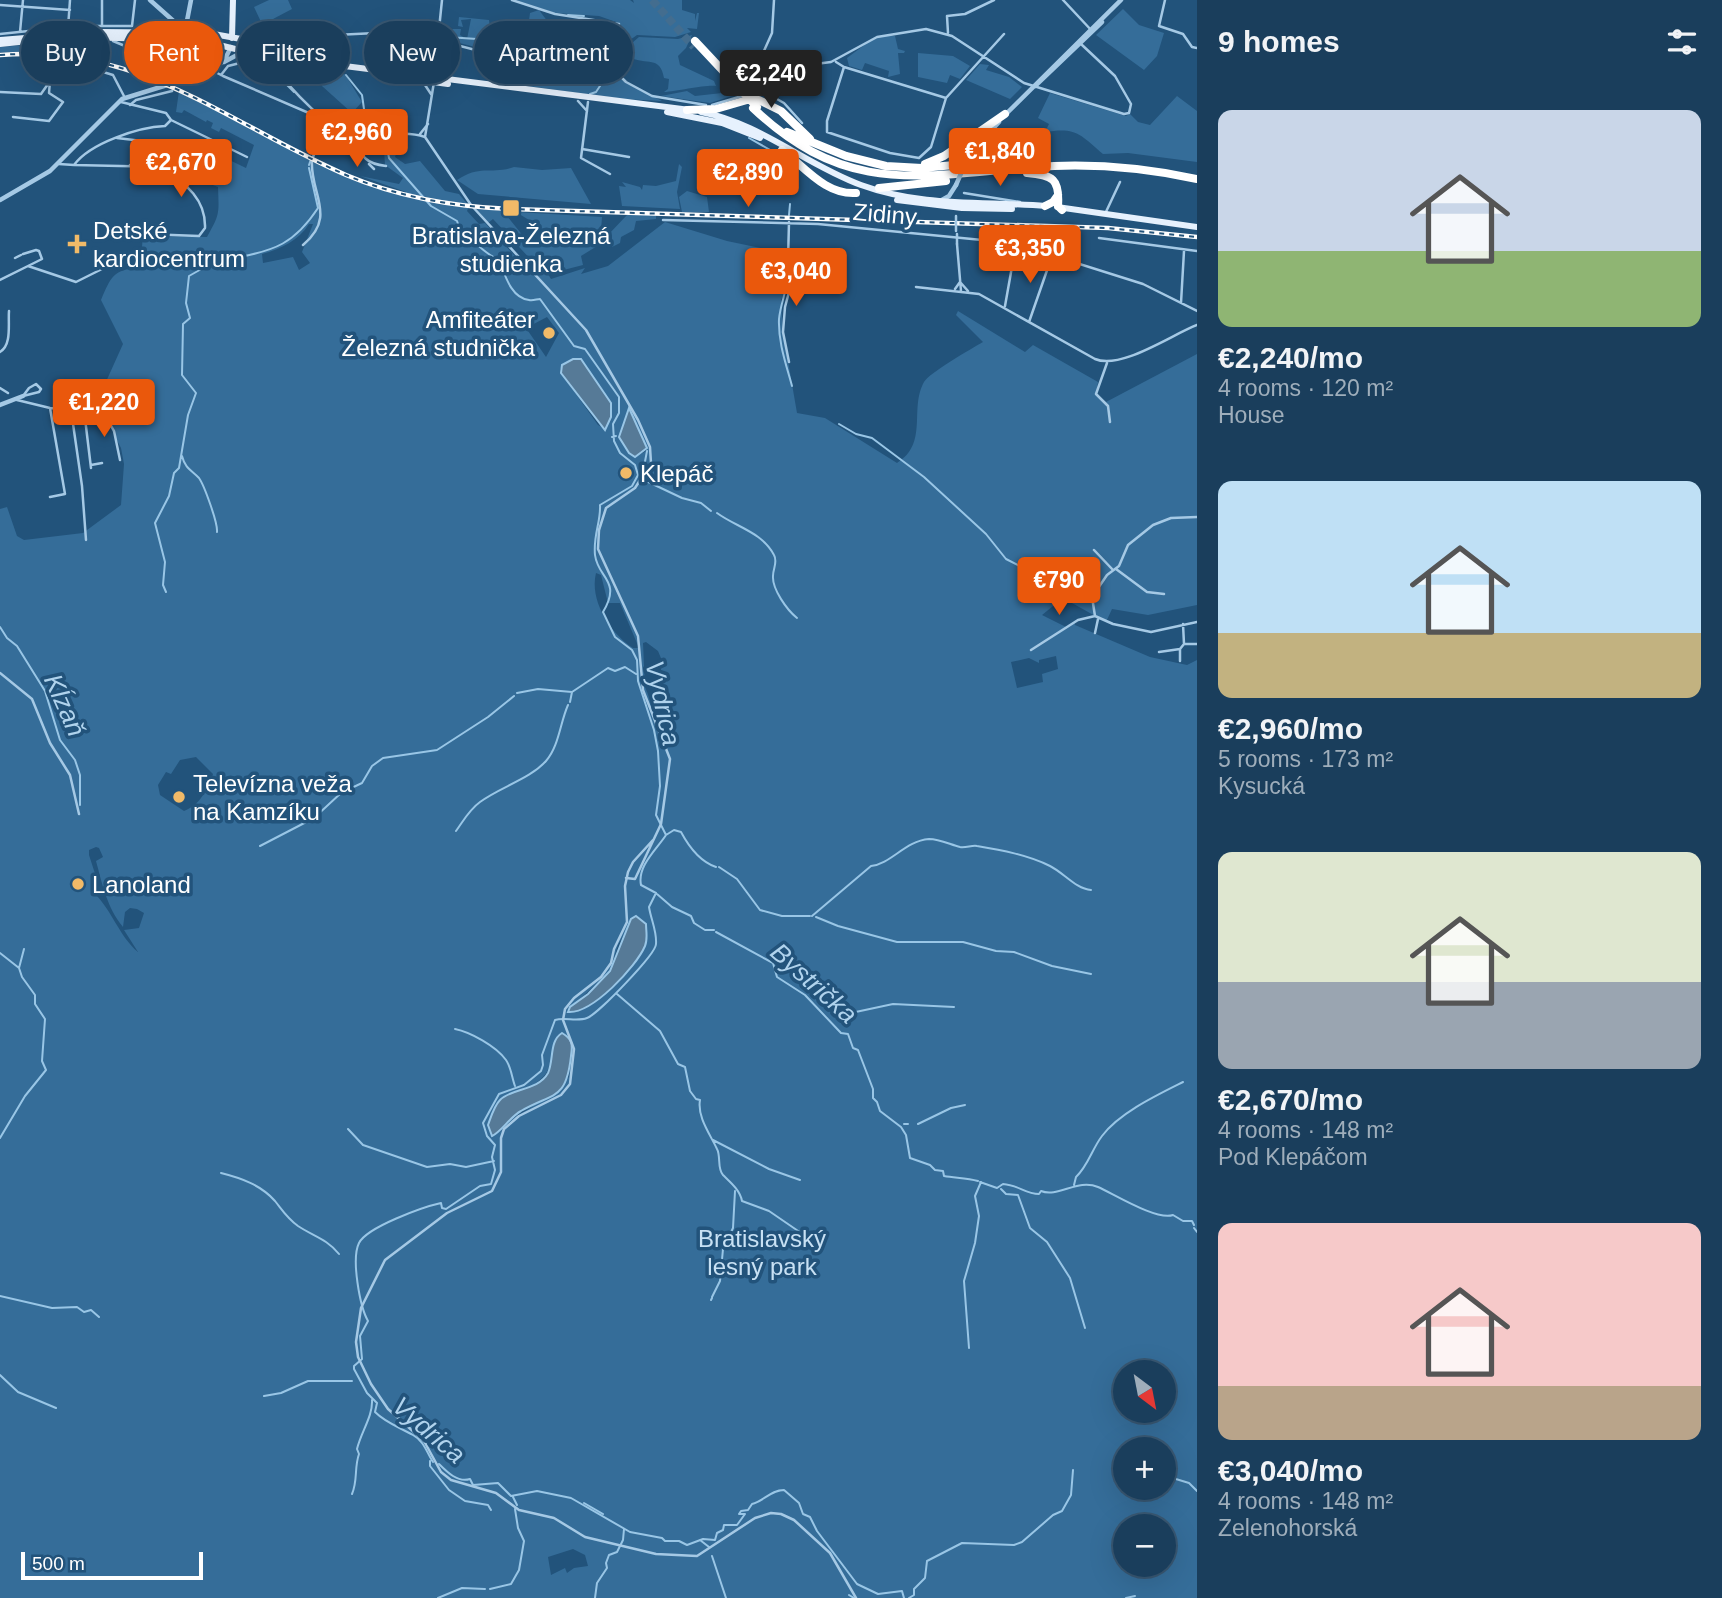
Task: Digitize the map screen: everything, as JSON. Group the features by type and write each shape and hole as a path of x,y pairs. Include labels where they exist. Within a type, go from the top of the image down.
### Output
{"highway":[{"path":"694,44 784,135 819,156 858,170 933,182"},
{"path":"687,110 716,109 747,100 762,101 781,111 808,136 828,149"},
{"path":"755,107 787,132 834,158 893,172 936,172 1044,162"},
{"path":"907,168 944,156 1005,114"},
{"path":"787,132 866,162 907,168 997,160 1129,163 1197,176"},
{"path":"782,150 827,186 842,192 856,192"},
{"path":"890,176 936,176 1069,166 1197,176"},
{"path":"879,188 1076,169 1151,171"},
{"path":"1027,173 1049,177 1057,184 1060,209"},
{"path":"1038,205 1054,201 1059,193"}],"main road":[{"path":"231,0 231,47"},
{"path":"223,30 231,22"},
{"path":"231,22 237,32"},
{"path":"0,39 124,32"},
{"path":"223,34 237,38"},
{"path":"110,37 191,39 237,50"},
{"path":"0,39 21,39"},
{"path":"231,47 237,40"},
{"path":"460,83 588,100 722,122 840,180 874,194 905,202 1084,211 1197,227"},
{"path":"444,84 578,101 687,110 745,126 861,185 896,195 955,204 1038,205 1060,209"}],"street":[{"path":"0,39 20,32 23,0"},
{"path":"69,21 70,0"},
{"path":"102,0 102,21"},
{"path":"112,26 132,26 135,0"},
{"path":"150,0 178,25 186,26 191,0"},
{"path":"439,21 442,0"},
{"path":"512,0 555,14 600,21"},
{"path":"765,72 763,53 772,33 774,0"},
{"path":"948,33 947,16 965,14 995,0"},
{"path":"1063,0 1092,30"},
{"path":"939,201 949,195 969,155 1005,114 1121,0"},
{"path":"1165,0 1159,26 1183,34 1192,47 1197,48"},
{"path":"0,5 70,10"},
{"path":"112,26 117,32"},
{"path":"460,46 511,57 573,75 606,72 619,75 625,82 652,96 705,105 733,100 741,89 765,72 836,61 877,37 921,29 948,33 1024,83 1124,114 1130,111 1131,104 1115,76 1081,44"},
{"path":"1033,86 1044,80 1092,30"},
{"path":"844,67 827,132 914,158 926,154 932,144 946,98 982,55 1004,34"},
{"path":"223,59 231,47"},
{"path":"836,61 844,67 946,98"},
{"path":"223,72 228,66 237,63"},
{"path":"110,74 113,75 122,100 130,105 166,113 171,120 247,157"},
{"path":"223,76 328,121"},
{"path":"1044,80 1045,90"},
{"path":"0,92 41,94 50,81 49,93 63,102 49,121 13,117"},
{"path":"1024,83 1025,94"},
{"path":"0,200 36,181 58,164 122,100 171,84"},
{"path":"289,84 343,132 356,136 383,133 420,134 425,137 466,199 586,330 624,392 650,447 651,463 638,485 603,513 598,545 638,636 643,690 670,756 660,825 635,879 626,878"},
{"path":"424,84 432,97"},
{"path":"425,137 434,84"},
{"path":"432,97 444,84"},
{"path":"741,89 777,99 802,123"},
{"path":"130,105 136,100 172,92"},
{"path":"588,100 581,158 610,174"},
{"path":"578,101 587,111"},
{"path":"345,122 351,115"},
{"path":"339,116 357,134 363,156 374,169"},
{"path":"74,165 117,138 149,126 165,127 171,120"},
{"path":"303,245 314,235 321,216 312,158 328,121"},
{"path":"420,134 425,131"},
{"path":"58,164 166,167 173,164 178,155 167,145 117,138"},
{"path":"582,149 629,156"},
{"path":"369,164 386,166"},
{"path":"130,165 168,176 190,191 203,206 205,228 199,236 146,234"},
{"path":"1105,215 1119,182"},
{"path":"956,185 956,233 961,291"},
{"path":"964,193 1038,205"},
{"path":"975,195 983,203"},
{"name":"Zidiny","path":"663,220 681,218 789,222 1018,245 1143,284 1197,311"},
{"path":"789,222 788,261 792,281 785,307 783,332 789,362"},
{"path":"1099,238 1197,251"},
{"path":"0,281 43,259 36,250 15,258"},
{"path":"1181,303 1184,250"},
{"path":"28,266 76,282 128,256"},
{"path":"1029,322 1052,256"},
{"path":"1005,307 1013,261"},
{"path":"952,290 960,282"},
{"path":"960,282 971,292"},
{"path":"916,286 971,292 1005,307 1095,359 1107,363 1124,359 1197,325"},
{"path":"0,352 8,342 9,311"},
{"path":"1107,363 1096,389 1097,396 1108,406 1110,422"},
{"path":"0,405 34,394 41,389 36,384 23,396"},
{"path":"0,388 8,393"},
{"path":"13,401 50,408 84,411 98,409 104,412 114,431 120,460"},
{"path":"50,408 65,494 50,497"},
{"path":"71,410 82,481 86,540"},
{"path":"84,411 90,467 102,463"},
{"path":"1095,633 1097,618 1092,597 1104,579 1115,569 1128,545 1153,525 1171,518 1197,517"},
{"path":"1094,550 1147,592 1164,594"},
{"path":"1031,650 1077,620 1097,618 1151,632 1197,622"},
{"path":"1180,661 1180,649 1184,644 1183,624"},
{"path":"1184,644 1197,645"},
{"path":"1159,652 1180,649"},
{"path":"0,673 32,699 50,743 70,775 79,814"},
{"path":"653,840 633,862 626,878 627,922 614,949 611,963 594,984 570,1002 563,1019 574,1049 573,1076 567,1088 549,1101 519,1116 504,1129 500,1138 501,1172 492,1191 447,1213 389,1256 363,1303 356,1342 359,1362 387,1409 424,1441 444,1475 455,1482 496,1493 524,1513 550,1517 583,1536 642,1552 692,1557 710,1550 755,1518 775,1513 792,1518 825,1548 839,1566 856,1598"}],"green space":[{"path":"269,0 288,0 292,9 273,19 274,21 261,21 254,7"},
{"path":"516,0 630,0 634,3 633,0 682,0 682,10 695,14 695,21 699,13 697,29 687,28 691,32 675,37 637,35 633,38 633,21 555,13"},
{"path":"1123,9 1139,25 1164,33 1157,56 1144,70 1096,35"},
{"path":"539,10 547,21 517,21 529,20 530,13"},
{"path":"459,17 489,20 474,21 474,47 460,43 460,35 467,39 471,19 461,20 463,27 460,26"},
{"path":"692,35 686,48 678,56 680,65 714,81 716,86 664,92 668,89 669,79 664,78 659,66 633,59 633,42 639,37 678,39"},
{"path":"895,36 898,49 905,51 898,53 900,74 888,77 889,71 865,63 862,70 849,66 847,58 871,40"},
{"path":"21,45 21,52 0,52 0,47"},
{"path":"918,53 953,56 970,66 960,79 950,75 947,83 918,77"},
{"path":"980,64 989,65 986,70 1009,77 1022,87 1010,99 966,80"},
{"path":"350,82 362,102 352,113 322,86"},
{"path":"514,84 629,84 662,101 622,99"},
{"name":"Bratislavský lesný park","path":"179,91 318,162 405,196 406,192 360,176 399,184 403,178 385,165 383,135 403,135 395,157 405,164 420,161 445,191 459,194 469,206 467,211 479,224 485,223 532,275 531,268 534,263 493,219 488,223 476,208 503,211 532,247 549,239 549,234 529,227 529,220 516,212 602,217 601,231 608,235 627,215 656,215 656,219 636,221 634,230 621,237 620,243 612,247 611,243 602,243 581,256 583,265 548,274 551,279 585,268 581,274 608,266 665,222 727,241 770,250 788,264 789,284 781,300 783,332 797,413 825,418 897,463 913,446 918,403 924,382 942,367 983,342 956,315 958,311 1025,352 1033,345 1098,382 1096,394 1106,402 1197,354 1197,605 1148,615 1112,609 1106,622 1063,598 1042,615 1066,627 1074,622 1075,625 1150,657 1187,665 1197,660 1197,1598 0,1598 0,509 7,507 17,536 24,540 83,533 121,505 124,464 121,448 102,411 100,395 123,344 101,300 118,272 140,268 143,236 207,237 218,214 218,187 189,176 202,158 188,151 192,142 246,168 254,145 221,128 219,132 211,128 213,123 207,120 206,122 184,110 182,113 176,112","holes":["309,224 313,224 302,252 310,263 299,270 293,257 263,263 262,254 283,247 300,235","547,317 559,333 546,357 526,328","581,359 611,403 604,428 598,425 560,369","630,409 646,451 635,457 629,453 619,437","596,573 601,575 608,603 620,603 639,648 633,648 625,642 610,626 596,595","646,642 658,651 663,663 662,690 677,741 669,745 645,687 643,643","1056,656 1058,669 1042,674 1043,682 1017,688 1011,662 1029,658 1039,663 1039,660","196,757 213,774 202,796 184,811 160,795 158,785 166,772 171,774 180,760","99,848 103,857 96,861 103,887 109,904 123,927 125,912 130,908 144,913 139,928 124,930 138,952 94,893 100,889 89,850","633,917 647,941 644,948 608,992 567,1011 610,971 618,945","562,1033 572,1045 569,1077 492,1136 488,1125 494,1112 506,1098 535,1084 544,1076 558,1035","573,1549 585,1555 588,1566 574,1568 567,1573 565,1568 551,1575 548,1557"]},
{"path":"687,91 695,96 731,92 735,95 710,103 661,96"},
{"path":"1050,93 1126,116 1130,114 1138,122 1150,125 1177,96 1197,111 1197,162 1128,153 1103,154 1089,141 1071,131 1045,132 1049,124 1038,118"},
{"path":"679,164 682,167 677,192 680,209 622,206 619,186 626,187 622,182 642,190 643,185 656,186 676,181"},
{"path":"514,167 542,170 571,168 591,204 478,194 457,180 473,172"},
{"path":"687,191 707,197 709,212 682,212 679,197"}],"shaded area":[{"path":"573,359 581,359 611,403 611,417 605,430 561,373 562,365"},
{"path":"629,408 647,448 635,457 629,453 619,437"},
{"path":"636,916 646,924 647,938 633,965 601,998 578,1011 568,1012 570,1007 588,994 610,971 631,919"},
{"path":"562,1033 570,1040 572,1048 569,1071 562,1088 517,1114 492,1136 488,1125 498,1102 511,1093 544,1079 550,1068 553,1046"}],"waterway":[{"path":"568,15 584,16"},
{"path":"460,38 474,39"},
{"name":"Vydrica","path":"350,80 362,95 364,109 374,125 384,132 389,158 431,206 457,221 461,233 499,260 510,285 518,295 529,300 540,299 574,346 585,349 619,397 619,413 613,424 614,441 620,453 635,465 638,475 632,486 600,505 595,555 610,586 603,612 615,637 632,650 637,660 638,681 658,751 660,786 656,815 666,835 649,858 641,878 641,885 656,893 649,907 656,935 653,950 625,984 593,1014 583,1019 555,1020 542,1055 541,1071 524,1085 499,1094 483,1123 487,1136 495,1145 492,1157 495,1170 491,1184 480,1186 446,1209 442,1208 441,1203 396,1218 364,1237 359,1243 356,1260 358,1283 368,1321 360,1336 362,1359 354,1369 367,1393 377,1403 375,1412 417,1438 433,1462"},
{"path":"286,84 294,92"},
{"path":"590,94 596,92 601,84"},
{"path":"749,138 786,159 788,166"},
{"path":"309,165 311,159"},
{"path":"166,592 163,585 165,562 155,523 169,496 174,473 179,468 188,415 196,393 182,375 183,324 190,318 186,303 189,276 212,263 231,263 234,258 283,244 301,230 318,208 309,168"},
{"path":"789,215 790,204"},
{"path":"787,263 788,277 779,328 792,386"},
{"path":"839,424 856,434 872,438 924,477 986,534 1006,559 1031,572 1045,585"},
{"name":"Vydrica","path":"612,437 616,436"},
{"path":"643,472 647,451"},
{"path":"182,456 201,482 217,532"},
{"path":"644,480 682,498 701,503 711,511"},
{"path":"717,513 756,535 769,547 776,560 773,576 775,587 785,605 797,618"},
{"name":"Kĺzaň","path":"0,627 7,638 17,646 45,691 60,740 75,760 80,775 80,805"},
{"path":"517,693 538,689 572,692 608,668 615,671 625,667 636,674"},
{"path":"570,702 572,692"},
{"path":"260,846 314,818 341,793 362,783 372,766 383,758 437,750 488,717 514,696"},
{"path":"456,831 480,802 532,773 546,761 557,741 568,705"},
{"path":"666,835 674,830 681,832 696,853 705,862 716,867"},
{"path":"812,916 871,866 913,844 929,839 960,847 977,846 1024,856 1050,866 1080,887 1091,890"},
{"path":"719,867 737,879 760,910 782,916 810,916"},
{"name":"Bystrička","path":"657,894 672,907 691,916 694,923 705,930 714,930"},
{"path":"816,917 838,926 897,942 963,942 996,951 1014,952 1052,966 1091,974"},
{"name":"Bystrička","path":"716,932 773,963 777,977 805,995 841,1033 848,1034 853,1048 858,1050 873,1089 873,1098 880,1111 901,1127 906,1135 910,1158 943,1171 944,1176 978,1181"},
{"path":"19,968 24,949"},
{"path":"0,953 19,968 45,1019 42,1061 46,1070 25,1096 0,1138"},
{"path":"617,994 660,1031 678,1064 685,1067 690,1091 700,1100 702,1119 718,1152 721,1172 737,1190 742,1201 769,1211 804,1235"},
{"path":"837,1016 893,1004 954,1007"},
{"path":"455,1029 482,1040 502,1055 509,1066 515,1086"},
{"path":"1074,1185 1076,1177 1109,1128 1139,1105 1183,1082"},
{"path":"918,1124 951,1108 965,1105"},
{"path":"348,1129 363,1145 427,1167 450,1164 466,1167 494,1161"},
{"path":"713,1140 769,1169 800,1180"},
{"path":"221,1173 257,1186 275,1201 294,1223 325,1241 339,1254"},
{"name":"Bystrička","path":"980,1182 997,1188 1003,1184 1009,1185 1039,1194 1041,1191 1054,1192 1091,1185 1146,1211 1173,1215 1183,1221 1192,1221 1194,1225"},
{"path":"969,1348 964,1281 975,1243 979,1216 975,1196 981,1182"},
{"path":"1001,1189 1006,1194 1018,1195 1030,1228 1047,1242 1070,1278 1085,1328"},
{"path":"712,1297 720,1281 723,1249 733,1228 735,1191"},
{"name":"Bystrička","path":"1194,1228 1197,1232"},
{"path":"0,1296 52,1308 77,1307 84,1312 91,1310 99,1317"},
{"path":"0,1375 18,1392 56,1408"},
{"path":"264,1396 281,1393 308,1381 352,1381"},
{"path":"352,1494 359,1454 357,1449 371,1412 372,1400"},
{"path":"430,1461 430,1466 449,1490 465,1501 488,1505 491,1510"},
{"name":"Vydrica","path":"439,1464 457,1478 470,1479 473,1485 498,1483 511,1496 537,1491 571,1498 630,1532 662,1538 665,1541 679,1541 687,1545 703,1539 715,1540 724,1525 737,1525 745,1514 739,1514 741,1511 748,1510 752,1504 779,1490 784,1490 799,1503 803,1514 810,1517 817,1531 857,1584 878,1594 902,1591 904,1598"},
{"path":"909,1598 925,1578 927,1561 962,1543 1014,1545 1022,1542 1053,1515 1062,1511 1071,1495 1073,1470"},
{"path":"1176,1479 1189,1483 1197,1491"},
{"path":"513,1497 517,1505"},
{"name":"Vydrica","path":"584,1503 603,1514"},
{"path":"490,1589 511,1584 519,1570 524,1541 518,1528 515,1509"},
{"path":"595,1598 597,1583 607,1568 609,1555 617,1552 623,1540 624,1529"},
{"path":"700,1540 709,1547"},
{"path":"712,1556 726,1598"},
{"path":"438,1598 462,1588 485,1589"},
{"path":"849,1595 854,1598"},
{"path":"1126,1598 1135,1596"}],"tunnel":[{"path":"652,0 694,47"}],"railway":[{"path":"0,55 50,55 97,62 140,74 181,91 346,175 406,195 448,203 511,209 1108,228 1197,237"}],"place":[{"name":"Bratislava-Železná studienka","path":"511,208"},
{"name":"Detské kardiocentrum","path":"77,244"},
{"name":"Amfiteáter Železná studnička","path":"549,333"},
{"name":"Klepáč","path":"626,473"},
{"name":"Televízna veža na Kamzíku","path":"179,797"},
{"name":"Lanoland","path":"78,884"}]}
